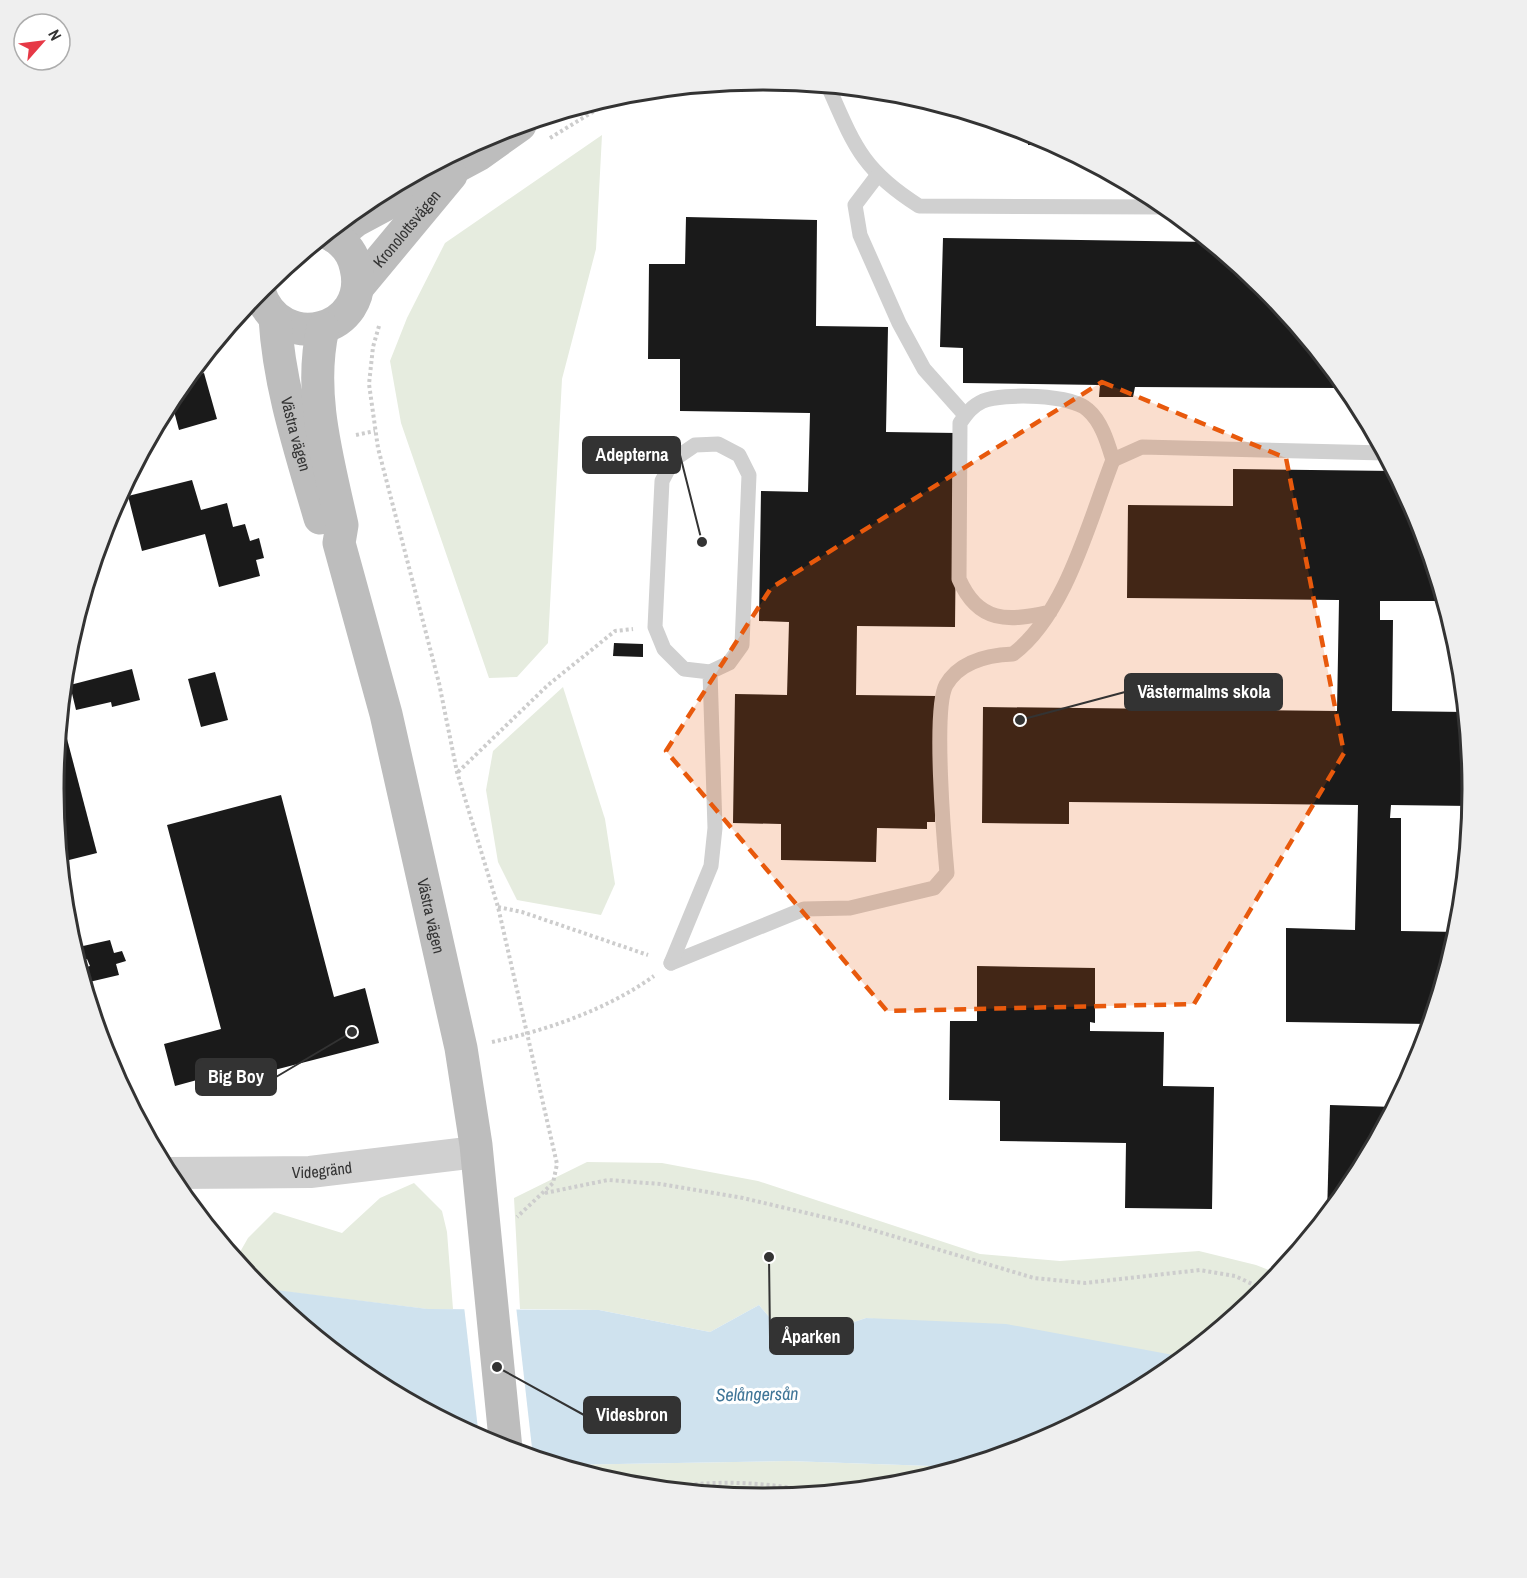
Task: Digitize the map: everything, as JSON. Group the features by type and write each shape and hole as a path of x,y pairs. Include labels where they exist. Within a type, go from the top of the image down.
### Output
{"street":[{"name":"Kronolottsvägen","path":"361,218 456,169 490,146"},
{"name":"Kronolottsvägen","path":"323,328 342,317 349,308 358,287 408,230 456,169"},
{"path":"334,237 344,245 355,263 358,287"},
{"path":"267,305 299,330 323,328"},
{"name":"Västra vägen","path":"267,305 286,400 323,527 339,543"},
{"name":"Västra vägen","path":"323,328 317,365 317,397 342,525 339,543 386,714 461,1048 476,1152 505,1438"},
{"name":"Videgränd","path":"179,1173 310,1172 476,1152"}],"lane":[{"path":"832,93 863,159 877,176 919,206 1150,207"},
{"path":"877,176 855,205 860,235 899,323 924,369 965,415"},
{"path":"672,963 804,909 850,908 934,888 947,873 942,826 940,707 945,686 962,667 989,655 1013,654 1039,630 1061,595 1113,460 1100,426 1088,409 1071,401 1003,395 969,409 960,423 959,579 979,610 1001,617 1024,618 1050,612"},
{"path":"718,444 739,455 749,475 742,645 729,663 710,672 684,669 664,650 655,627 662,481 673,460 695,445 718,444"},
{"path":"1113,460 1142,447 1376,453"},
{"path":"672,963 711,866 716,828 710,672"}],"path":[{"path":"381,319 373,347 369,384 378,448 439,683 457,772 498,907 557,1164 553,1183 544,1193 608,1180 660,1184 743,1197 849,1223 1034,1278 1084,1283 1200,1270 1235,1276 1255,1285"},
{"path":"457,772 548,685 615,631 655,627"},
{"path":"498,907 522,912 672,963"},
{"path":"461,1048 527,1034 585,1013 645,982 672,963"},
{"path":"707,1486 745,1483 793,1487"}],"highlighted area":[{"path":"1102,382 1286,458 1344,753 1194,1004 887,1011 666,751 771,588"}],"shaded area":[{"path":"602,135 596,249 562,379 548,643 517,677 489,678 401,423 390,361 407,318 445,243"},
{"path":"563,687 605,819 615,884 601,915 517,900 498,862 486,790 493,751"},
{"path":"587,1162 662,1163 758,1181 980,1254 1060,1261 1199,1251 1270,1270 1224,1315 1173,1356 866,1318 791,1343 759,1305 710,1332 599,1310 520,1309 514,1198"},
{"path":"414,1183 442,1211 447,1232 453,1309 427,1309 277,1291 240,1252 248,1238 274,1212 342,1233 380,1198"},
{"path":"788,1461 935,1466 900,1475 855,1482 809,1487 764,1488 718,1487 672,1482 627,1475 585,1465"}],"water":[{"name":"Selångersån","path":"277,1290 428,1309 599,1310 710,1332 759,1305 791,1343 866,1318 1006,1324 1173,1355 1113,1394 1073,1416 988,1451 944,1464 935,1466 788,1461 585,1465 539,1451 454,1416 414,1394 338,1344"}],"pier":[{"path":"464,1306 516,1306 532,1448 478,1427"}],"building":[{"path":"686,217 817,220 816,326 888,327 886,432 957,433 955,627 857,626 856,695 937,696 935,822 927,822 927,829 877,828 876,862 781,860 781,824 733,823 735,694 787,695 789,622 759,621 761,491 808,492 810,413 680,411 680,359 648,359 649,264 685,264"},
{"path":"943,238 1198,242 1258,295 1289,328 1336,388 1135,387 1133,397 1099,397 1100,385 963,383 963,348 940,347"},
{"path":"204,373 217,419 179,430 174,413"},
{"path":"1233,469 1385,471 1425,564 1437,601 1380,601 1380,620 1393,620 1392,711 1458,712 1462,806 1391,805 1390,818 1401,818 1401,931 1447,932 1439,970 1421,1024 1286,1022 1286,928 1355,930 1358,805 1069,802 1069,824 982,823 983,707 1337,711 1339,600 1127,598 1128,505 1233,506"},
{"path":"192,480 201,510 227,503 233,527 245,524 250,541 259,538 264,558 256,560 260,576 219,587 205,534 142,551 129,498 130,496"},
{"path":"614,643 643,644 643,657 613,656"},
{"path":"132,669 140,700 112,707 111,702 76,710 71,691 72,684"},
{"path":"215,672 228,720 201,727 188,679"},
{"path":"67,737 97,853 68,860 64,789"},
{"path":"281,795 334,997 365,988 379,1043 243,1078 241,1068 175,1086 164,1044 221,1029 167,825"},
{"path":"110,940 114,953 122,951 126,961 116,964 119,975 92,981 87,967 90,966 86,959 83,946"},
{"path":"977,966 1095,968 1095,1023 1090,1022 1090,1031 1164,1032 1163,1086 1214,1087 1212,1209 1125,1208 1126,1143 1000,1141 1000,1101 949,1100 950,1021 977,1021"},
{"path":"1330,1105 1386,1107 1369,1139 1327,1202"}],"place":[{"name":"Adepterna","path":"702,542"},
{"name":"Västermalms skola","path":"1020,720"},
{"name":"Big Boy","path":"352,1032"},
{"name":"Åparken","path":"769,1257"},
{"name":"Videsbron","path":"497,1367"}]}
